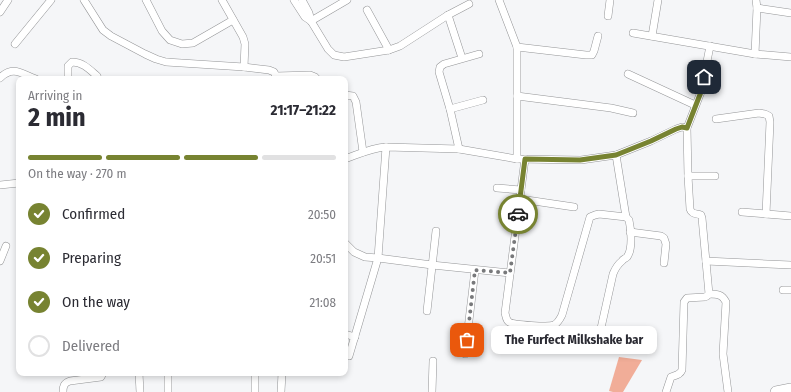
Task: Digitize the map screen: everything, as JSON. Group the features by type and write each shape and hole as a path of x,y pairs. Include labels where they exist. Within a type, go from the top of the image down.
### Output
{"street":[{"path":"0,12 8,0"},
{"path":"84,0 103,30 111,36 156,59 166,62 269,70 274,72 275,76"},
{"path":"146,0 162,31 170,40 182,44 193,43 233,20"},
{"path":"222,0 245,44 244,67"},
{"path":"294,0 305,17 311,21"},
{"path":"302,0 310,14 311,21 328,49 334,55 344,57 389,50 400,46 448,15 469,4"},
{"path":"311,21 347,0"},
{"path":"500,0 517,47 517,159"},
{"path":"608,16 610,0"},
{"path":"652,36 658,0"},
{"path":"15,44 48,1"},
{"path":"755,54 757,4 791,13"},
{"path":"367,10 389,50"},
{"path":"448,15 462,58"},
{"path":"633,33 755,54 791,57"},
{"path":"517,47 592,55 598,36"},
{"path":"709,294 702,218 701,215 691,213 690,209 687,128 701,92 710,46"},
{"path":"459,149 450,109 439,72 440,67 444,64 462,58 479,54"},
{"path":"68,76 68,66 72,62 83,64 97,76"},
{"path":"0,78 5,73 12,70 29,76"},
{"path":"628,74 695,106"},
{"path":"299,76 312,76"},
{"path":"348,95 353,96 356,102 363,152"},
{"path":"517,96 611,108 633,113"},
{"path":"450,109 483,100"},
{"path":"716,119 760,113 769,116 766,214"},
{"path":"348,159 379,147 386,147 459,149 517,159 580,160 616,155 676,129 682,127 687,128"},
{"path":"349,356 378,258 386,147"},
{"path":"599,337 613,274 616,266 627,257 630,252 631,244 629,220 626,217 616,155"},
{"path":"525,159 505,313 509,322 515,324 555,325 562,315 590,217 599,214 626,217"},
{"path":"688,176 715,176"},
{"path":"0,185 16,183"},
{"path":"497,188 521,190"},
{"path":"520,199 574,207"},
{"path":"742,212 791,216"},
{"path":"427,311 436,231"},
{"path":"630,232 661,236 664,238 666,244 664,263"},
{"path":"0,261 6,246"},
{"path":"348,246 354,252 365,257 432,266 510,273"},
{"path":"706,260 791,265"},
{"path":"465,354 475,270"},
{"path":"783,290 791,290"},
{"path":"666,392 671,377 679,375 682,370 684,302 687,298 705,297 709,294 719,294 725,299 726,302 723,354 728,392"},
{"path":"348,335 355,337"},
{"path":"432,392 433,361"},
{"path":"63,392 66,382 102,376"},
{"path":"139,376 140,392"},
{"path":"168,376 168,392"},
{"path":"255,376 255,392"},
{"path":"281,392 282,376"},
{"path":"776,392 791,389"}],"building":[{"path":"619,357 642,360 623,392 613,392 609,391"}],"way so far":[{"path":"467,340 475,270 510,273 518,214"}],"place":[{"name":"The Furfect Milkshake bar","path":"467,340"}],"route":[{"path":"518,214 525,159 580,160 616,155 676,129 682,127 687,128 701,92 704,77"}]}
